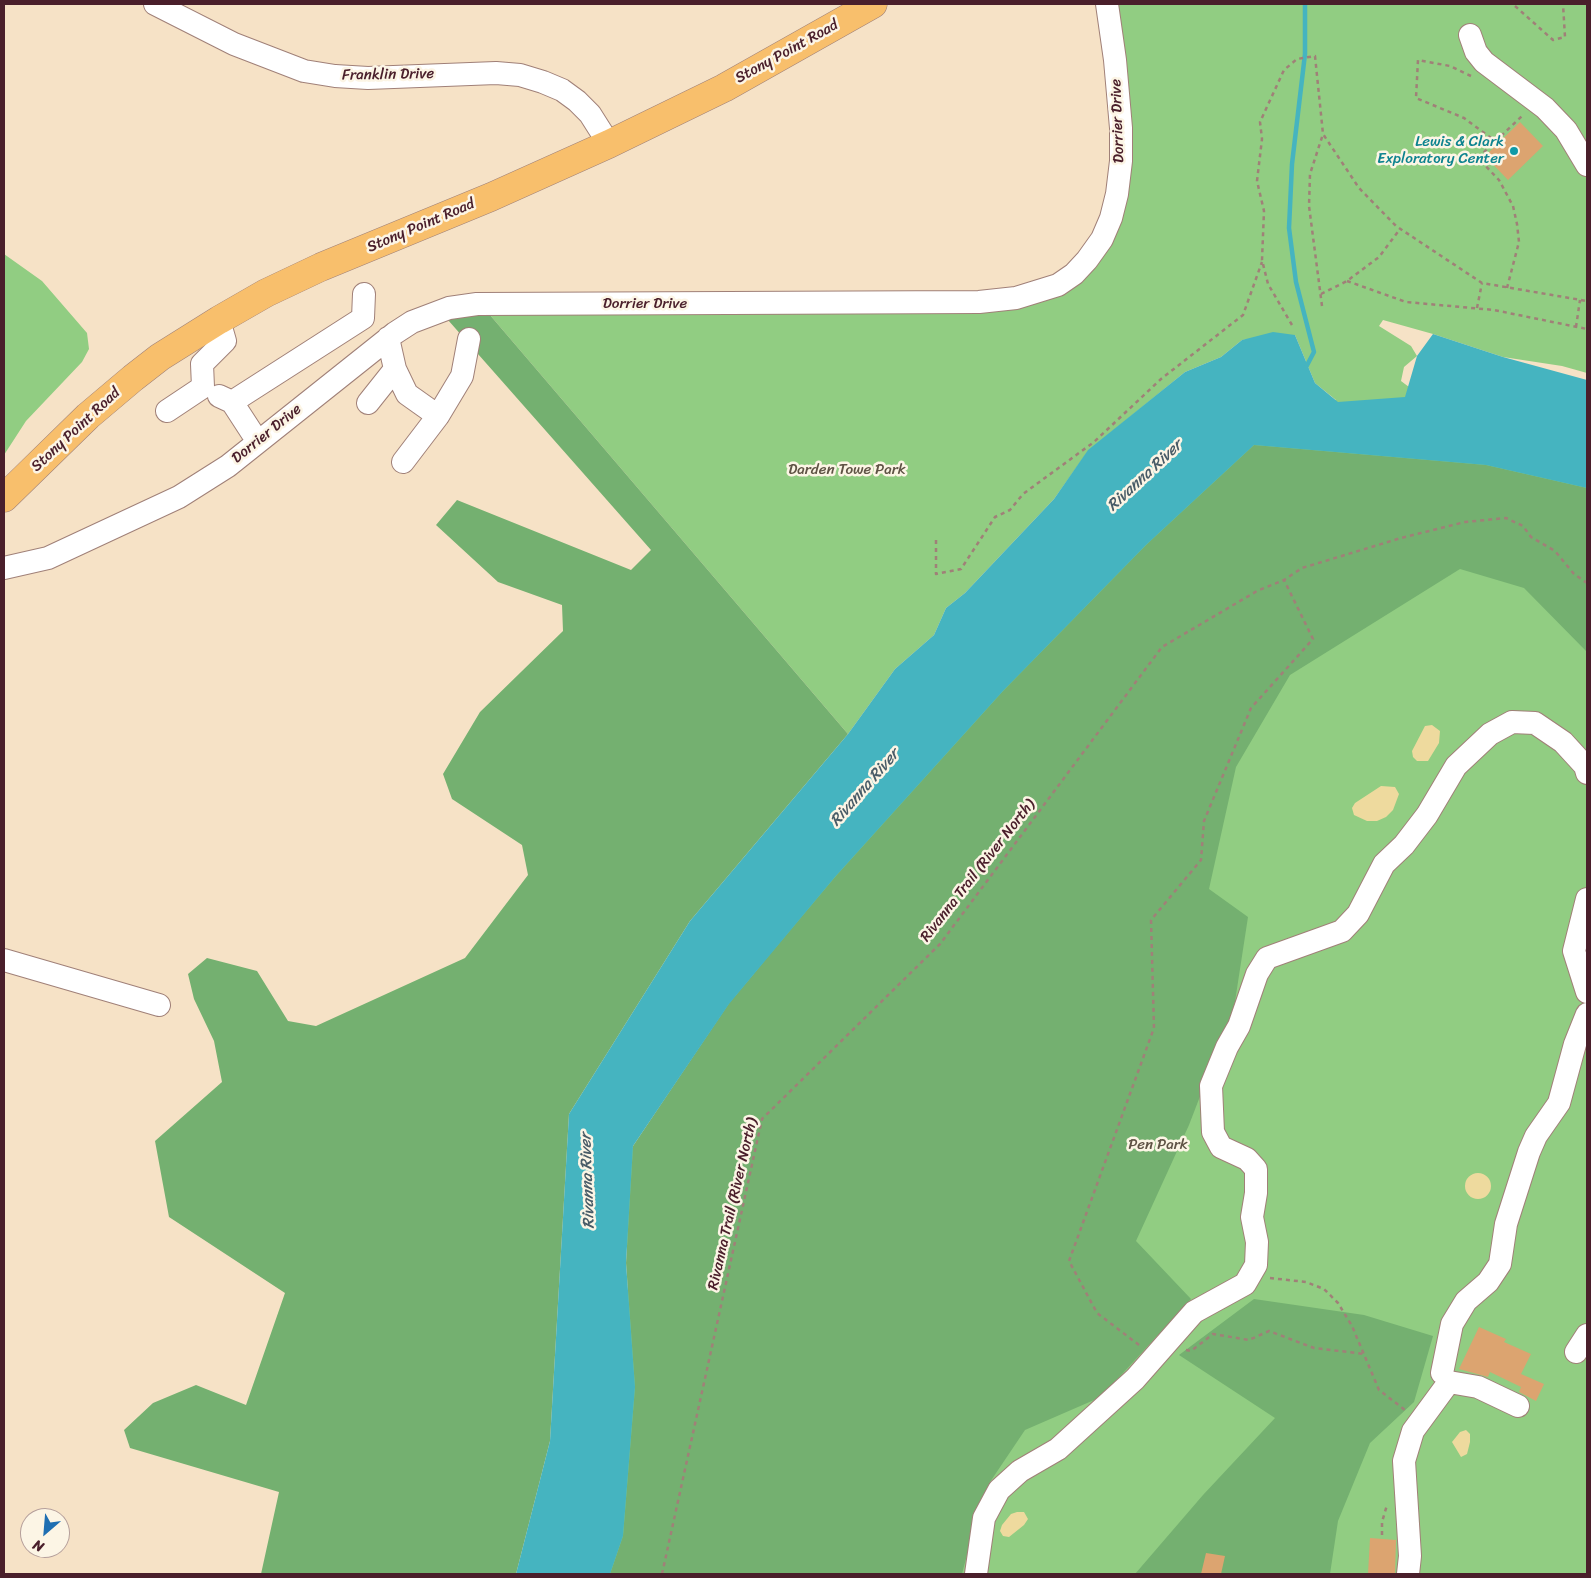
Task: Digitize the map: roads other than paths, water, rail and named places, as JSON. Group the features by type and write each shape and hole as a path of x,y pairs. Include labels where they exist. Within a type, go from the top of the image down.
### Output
{"main road":[{"name":"Stony Point Road","path":"4,498 88,416 133,378 160,357 266,293 321,267 491,197 609,144 724,88 873,4"}],"street":[{"name":"Franklin Drive","path":"154,4 234,44 304,71 335,76 368,78 496,73 520,76 543,82 562,90 577,100 590,114 609,144"},
{"name":"Dorrier Drive","path":"4,568 21,566 48,558 179,497 228,466 388,338 412,322 449,308 477,304 980,302 1016,298 1058,285 1074,274 1102,239 1111,218 1117,194 1121,161 1121,128 1115,60 1107,4"},
{"path":"1470,35 1476,52 1484,62 1537,102 1566,130 1587,165"},
{"path":"232,402 363,318 364,294"},
{"path":"203,387 202,364 225,341 219,320"},
{"path":"388,338 394,369 407,394 438,416"},
{"path":"403,462 438,416 462,376 469,339"},
{"path":"368,403 394,369"},
{"path":"203,387 232,402 258,442"},
{"path":"167,411 203,387"},
{"path":"976,1574 984,1518 999,1490 1020,1471 1058,1449 1135,1379 1194,1312 1245,1284 1256,1265 1257,1242 1252,1217 1256,1170 1247,1159 1222,1147 1213,1132 1211,1086 1227,1047 1239,1026 1257,974 1267,958 1342,931 1358,914 1384,864 1404,845 1426,816 1456,766 1490,734 1512,722 1535,723 1563,742 1585,766 1587,773"},
{"path":"1587,898 1574,951 1587,992"},
{"path":"4,960 159,1005"},
{"path":"1442,1373 1452,1324 1466,1301 1488,1282 1500,1264 1506,1224 1529,1152 1536,1136 1559,1103 1575,1044 1587,1014"},
{"path":"1408,1574 1410,1556 1404,1461 1413,1431 1449,1382 1478,1387 1518,1406"}],"water":[{"name":"Rivanna River","path":"1273,332 1295,335 1315,383 1338,402 1405,397 1417,356 1433,334 1503,357 1587,380 1587,488 1486,465 1254,445 1146,545 1003,691 835,877 729,1004 633,1146 626,1263 635,1387 623,1536 610,1574 516,1574 550,1441 569,1114 690,921 848,734 895,669 934,635 946,608 965,593 1054,499 1088,450 1185,372 1221,357 1242,340"}],"waterway":[{"path":"1305,4 1305,54 1292,164 1289,228 1296,282 1314,352 1305,369"}],"place":[{"name":"Lewis & Clark Exploratory Center","path":"1514,151"}],"park label":[{"name":"Darden Towe Park","path":"847,470"},
{"name":"Pen Park","path":"1158,1145"}]}
